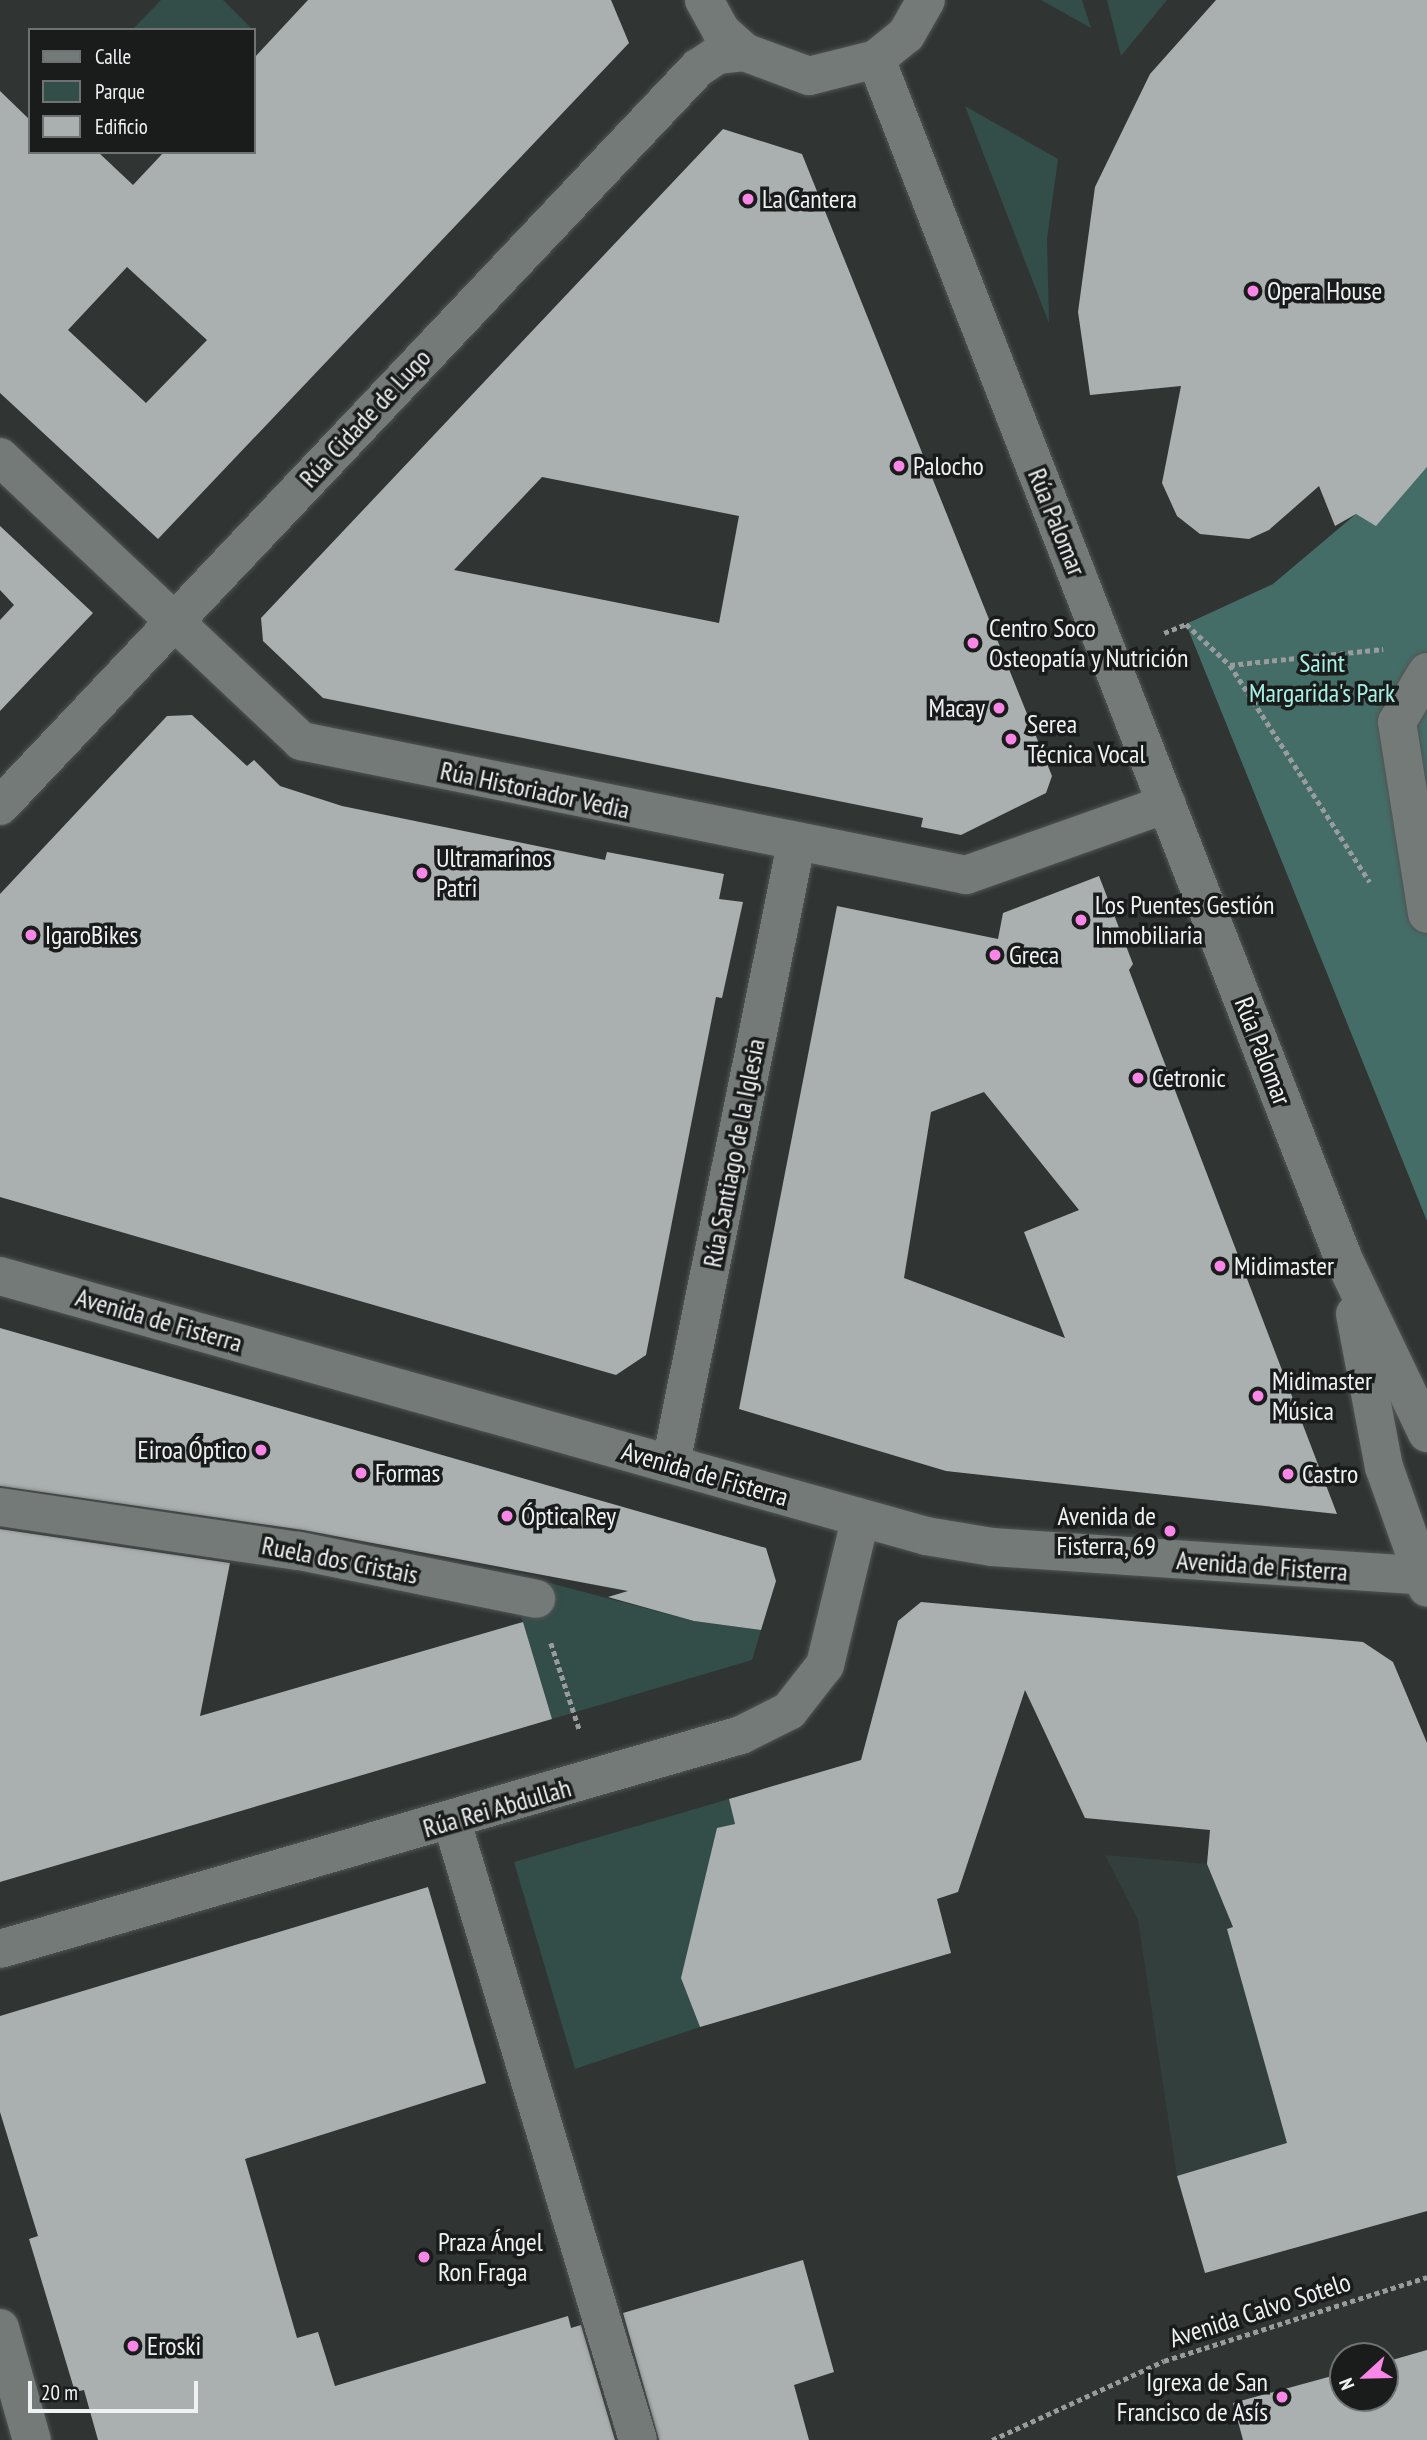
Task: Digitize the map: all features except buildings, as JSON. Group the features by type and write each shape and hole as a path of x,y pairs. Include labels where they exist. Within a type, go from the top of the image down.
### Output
{"street":[{"path":"704,0 721,31 744,52 809,76 876,59 906,35 926,0"},
{"name":"Rúa Cidade de Lugo","path":"0,806 698,68 718,55 744,52"},
{"name":"Rúa Palomar","path":"876,59 1344,1260 1427,1433"},
{"name":"Rúa Historiador Vedia","path":"0,457 301,741 796,844 966,875 1167,804"},
{"path":"1413,659 1397,722 1427,914"},
{"name":"Rúa Santiago de la Iglesia","path":"671,1463 796,844"},
{"name":"Rúa Palomar","path":"1344,1260 1384,1467 1425,1580"},
{"name":"Avenida de Fisterra","path":"0,1276 671,1463 860,1520 992,1547 1425,1580"},
{"name":"Ruela dos Cristais","path":"0,1507 299,1551 536,1599"},
{"name":"Rúa Rei Abdullah","path":"0,1949 452,1822 741,1735 789,1711 825,1665 860,1520"},
{"path":"452,1822 638,2440"},
{"path":"0,2328 32,2440"}],"path":[{"path":"1164,633 1186,624 1230,665 1376,892"},
{"path":"1230,665 1413,659"},
{"path":"536,1599 582,1737"},
{"name":"Avenida Calvo Sotelo","path":"992,2440 1164,2361 1427,2277"}],"shaded area":[{"path":"1105,1855 1207,1864 1401,2181 1412,2215 1205,2273 1177,2176 1138,1920"}],"green space":[{"path":"161,0 223,0 251,28 134,28"},
{"path":"1041,0 1082,0 1091,28"},
{"path":"1107,0 1167,0 1121,56"},
{"path":"965,106 1058,159 1047,239 1049,323"},
{"name":"Saint Margarida's Park","path":"1427,467 1427,1221 1186,624 1273,584 1356,514 1376,525"},
{"path":"508,1572 694,1621 761,1630 752,1660 552,1719"},
{"path":"729,1799 735,1824 681,1977 700,2027 575,2069 514,1862"}],"place":[{"name":"La Cantera","path":"748,199"},
{"name":"Opera House","path":"1253,291"},
{"name":"Palocho","path":"899,466"},
{"name":"Centro Soco Osteopatía y Nutrición","path":"973,643"},
{"name":"Macay","path":"999,708"},
{"name":"Serea Técnica Vocal","path":"1011,739"},
{"name":"Ultramarinos Patri","path":"422,873"},
{"name":"Los Puentes Gestión Inmobiliaria","path":"1081,920"},
{"name":"IgaroBikes","path":"31,935"},
{"name":"Greca","path":"995,955"},
{"name":"Cetronic","path":"1138,1078"},
{"name":"Midimaster","path":"1220,1266"},
{"name":"Midimaster Música","path":"1258,1396"},
{"name":"Eiroa Óptico","path":"261,1450"},
{"name":"Formas","path":"361,1473"},
{"name":"Castro","path":"1288,1474"},
{"name":"Óptica Rey","path":"507,1516"},
{"name":"Avenida de Fisterra, 69","path":"1170,1531"},
{"name":"Praza Ángel Ron Fraga","path":"424,2257"},
{"name":"Eroski","path":"133,2346"},
{"name":"Igrexa de San Francisco de Asís","path":"1282,2397"}]}
